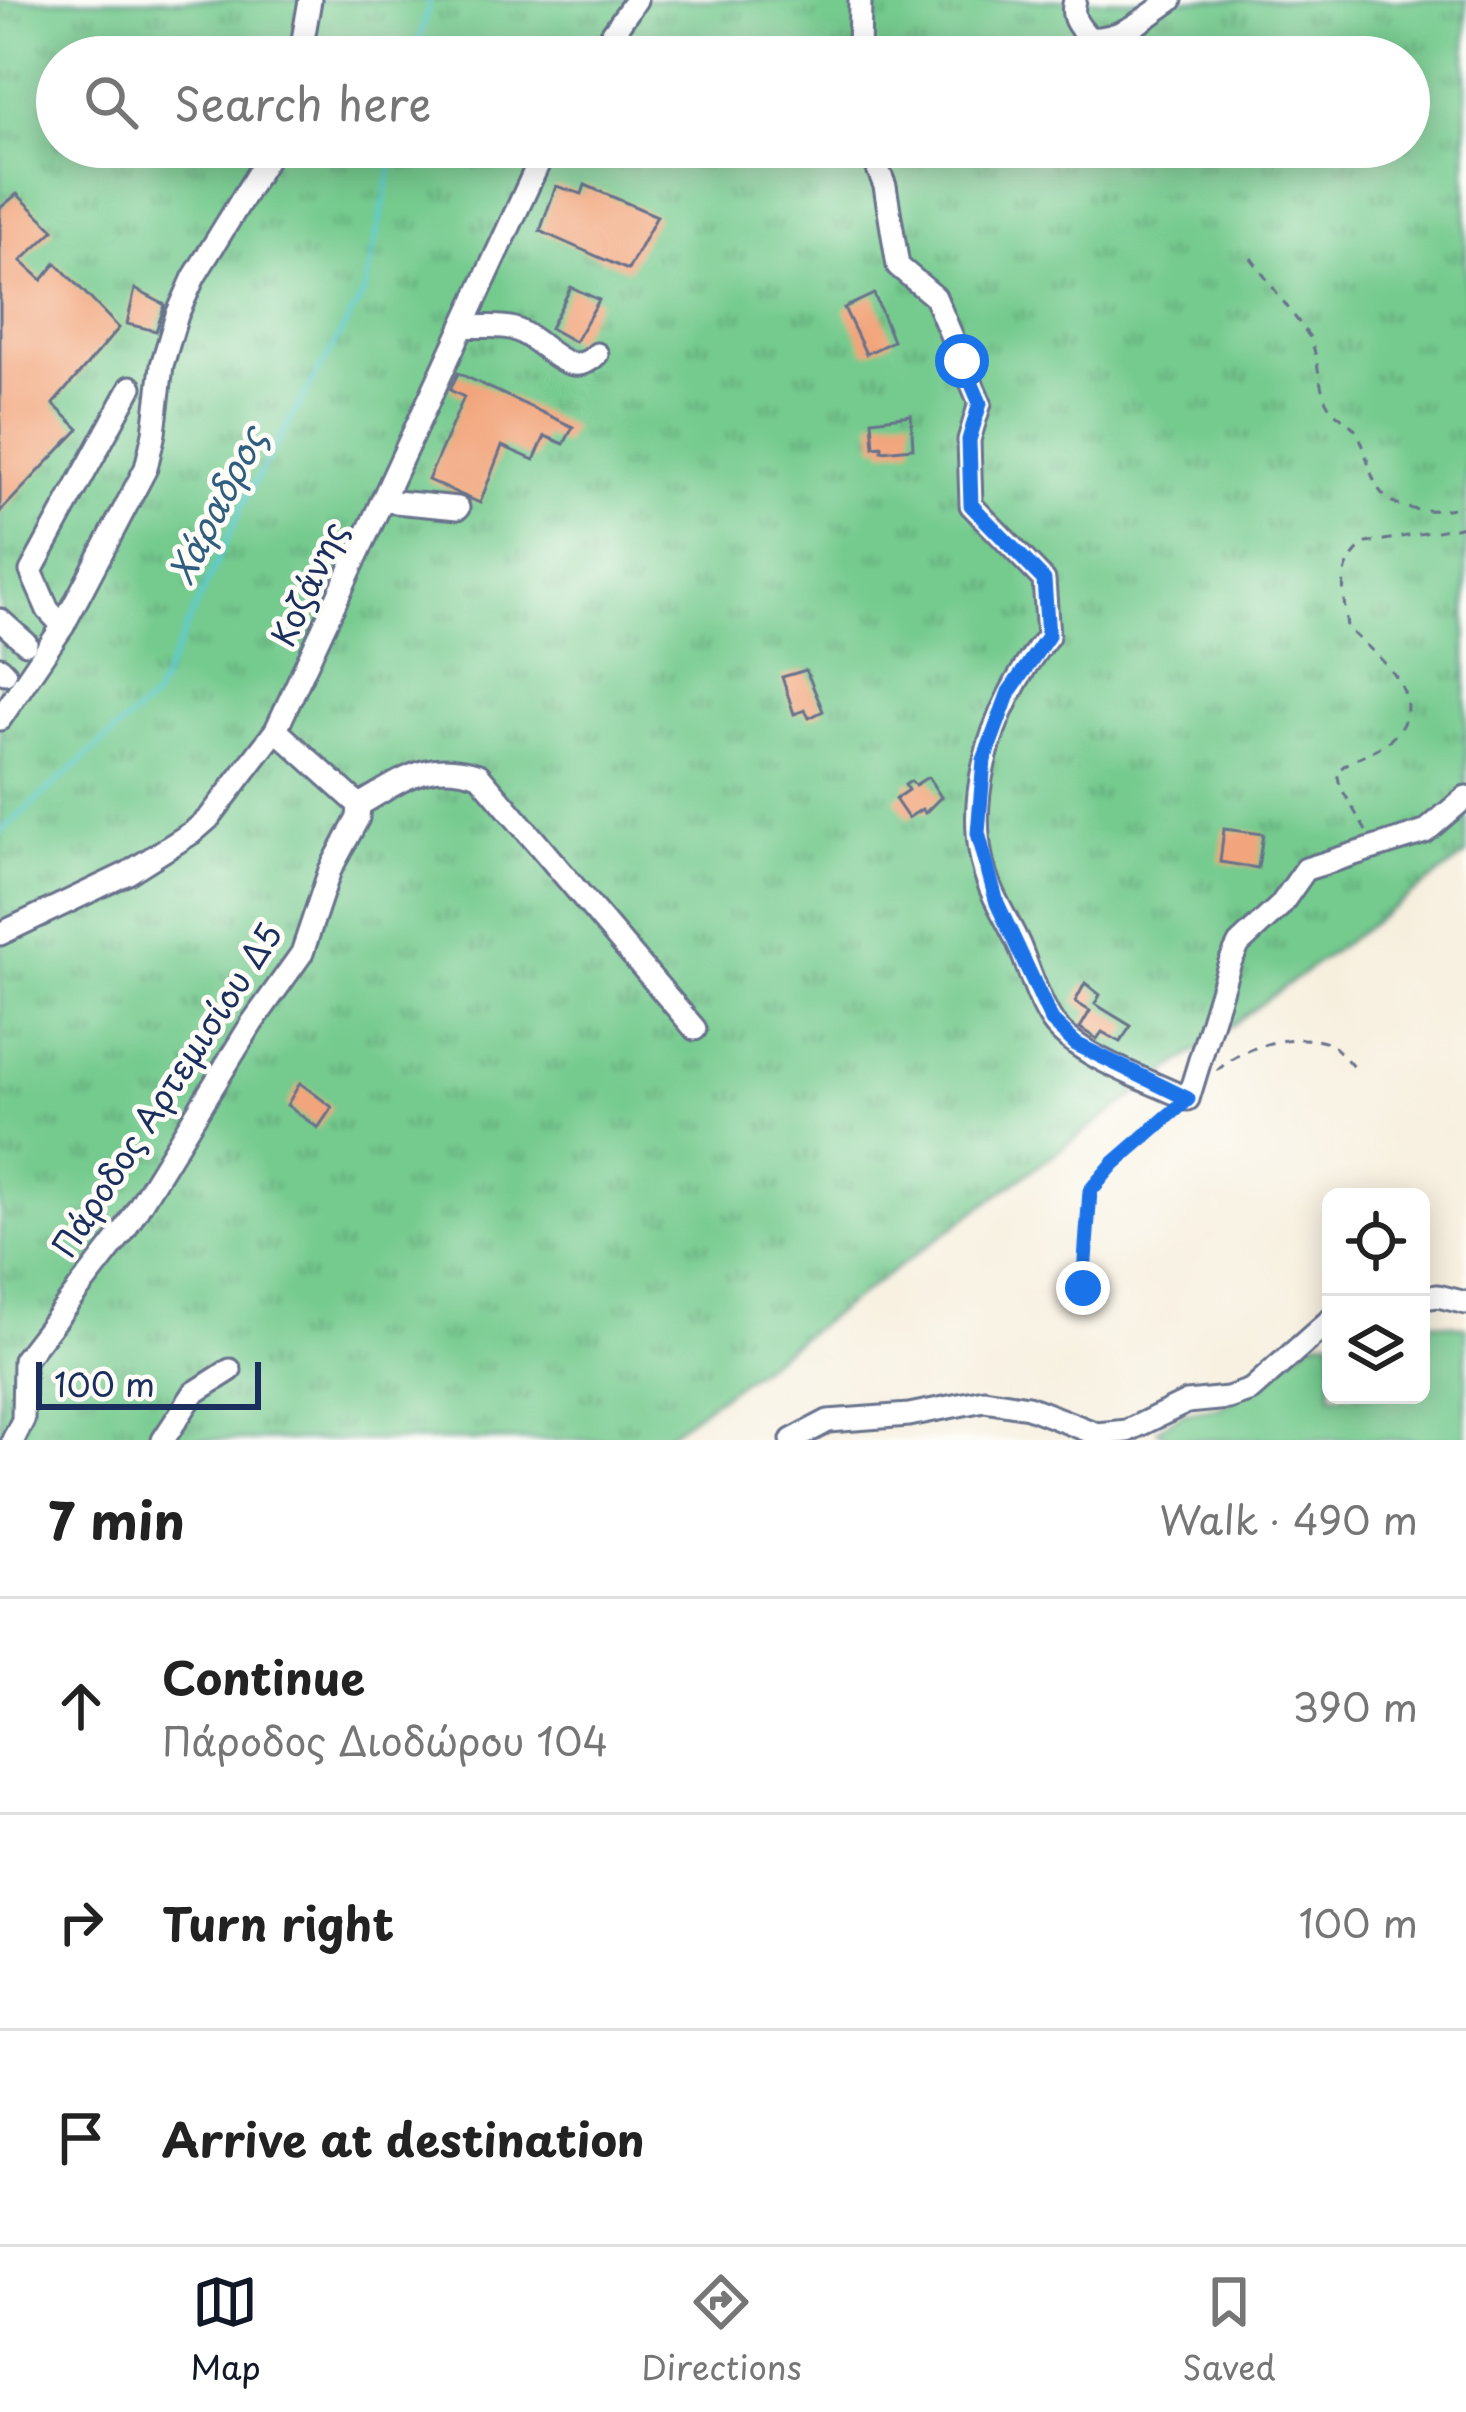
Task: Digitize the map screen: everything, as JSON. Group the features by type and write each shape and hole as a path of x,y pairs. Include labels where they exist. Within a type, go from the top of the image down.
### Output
{"street":[{"path":"304,36 310,0"},
{"path":"611,36 636,0"},
{"path":"859,36 860,0"},
{"path":"1075,0 1076,25 1087,36"},
{"path":"1115,36 1171,0"},
{"path":"0,718 62,626 146,467 162,365 194,277 261,168"},
{"name":"Κοζάνης","path":"0,934 128,873 193,832 277,730 536,168"},
{"path":"878,168 898,266 935,297 980,403 969,440 971,505 1044,580 1048,636 1009,692 988,748 980,784 978,833 997,903 1052,1021 1076,1044 1188,1099 1239,944 1280,907 1306,869 1425,832 1466,797"},
{"path":"464,326 506,326 578,367 597,354"},
{"path":"62,626 48,610 31,571 131,386"},
{"path":"385,501 458,508"},
{"path":"0,620 26,643"},
{"path":"277,730 359,805 430,769 452,766 479,775 695,1029"},
{"name":"Πάροδος Αρτεμισίου Δ5","path":"13,1440 23,1420 24,1360 124,1231 252,1023 302,953 330,870 358,818 359,805"},
{"path":"1430,1297 1466,1303"},
{"path":"792,1440 828,1421 910,1415 984,1400 1028,1407 1097,1434 1125,1436 1186,1402 1228,1398 1251,1390 1322,1327"},
{"path":"163,1440 194,1393 230,1370"}],"path":[{"path":"1251,258 1309,336 1327,405 1357,431 1379,490 1388,500 1433,512 1466,506"},
{"path":"1377,848 1340,786 1337,772 1394,736 1404,717 1405,695 1396,675 1347,628 1342,571 1366,543 1466,526"},
{"path":"1212,1076 1249,1051 1291,1040 1330,1044 1356,1070"},
{"path":"1083,1288 1090,1191 1114,1163 1188,1099"}],"green space":[{"path":"0,0 1466,0 1466,855 660,1440 0,1440"},
{"path":"1430,1321 1466,1327 1466,1440 1171,1440 1157,1430 1181,1414 1224,1406 1313,1341 1322,1340 1322,1404 1430,1404"}],"building":[{"path":"585,185 657,216 628,270 540,231 556,186 582,194"},
{"path":"17,194 54,230 21,261 42,280 56,263 119,328 53,404 79,429 0,512 0,208"},
{"path":"571,287 599,300 575,342 550,328"},
{"path":"135,289 165,305 156,331 127,324"},
{"path":"874,294 893,341 866,354 844,308"},
{"path":"458,373 573,427 564,444 545,436 534,460 502,446 480,503 428,480 464,397 450,390"},
{"path":"911,415 913,448 882,451 882,446 874,447 872,420"},
{"path":"806,670 823,711 809,718 805,710 794,714 782,677"},
{"path":"928,777 941,797 925,813 922,809 908,818 895,799 908,790 905,785 911,781 915,785"},
{"path":"1224,829 1263,834 1258,868 1220,862"},
{"path":"1085,983 1100,995 1095,1004 1131,1026 1120,1042 1102,1032 1097,1039 1080,1028 1090,1011 1075,1002"},
{"path":"300,1083 332,1107 318,1128 287,1105"}],"waterway":[{"name":"Χάραδρος","path":"421,36 430,0"},
{"name":"Χάραδρος","path":"0,832 154,698 248,494 364,293 391,168"}],"route":[{"path":"962,361 980,403 969,440 971,505 1044,580 1048,636 1009,692 984,760 978,833 997,903 1052,1021 1076,1044 1188,1099 1114,1163 1090,1191 1083,1288"}]}
